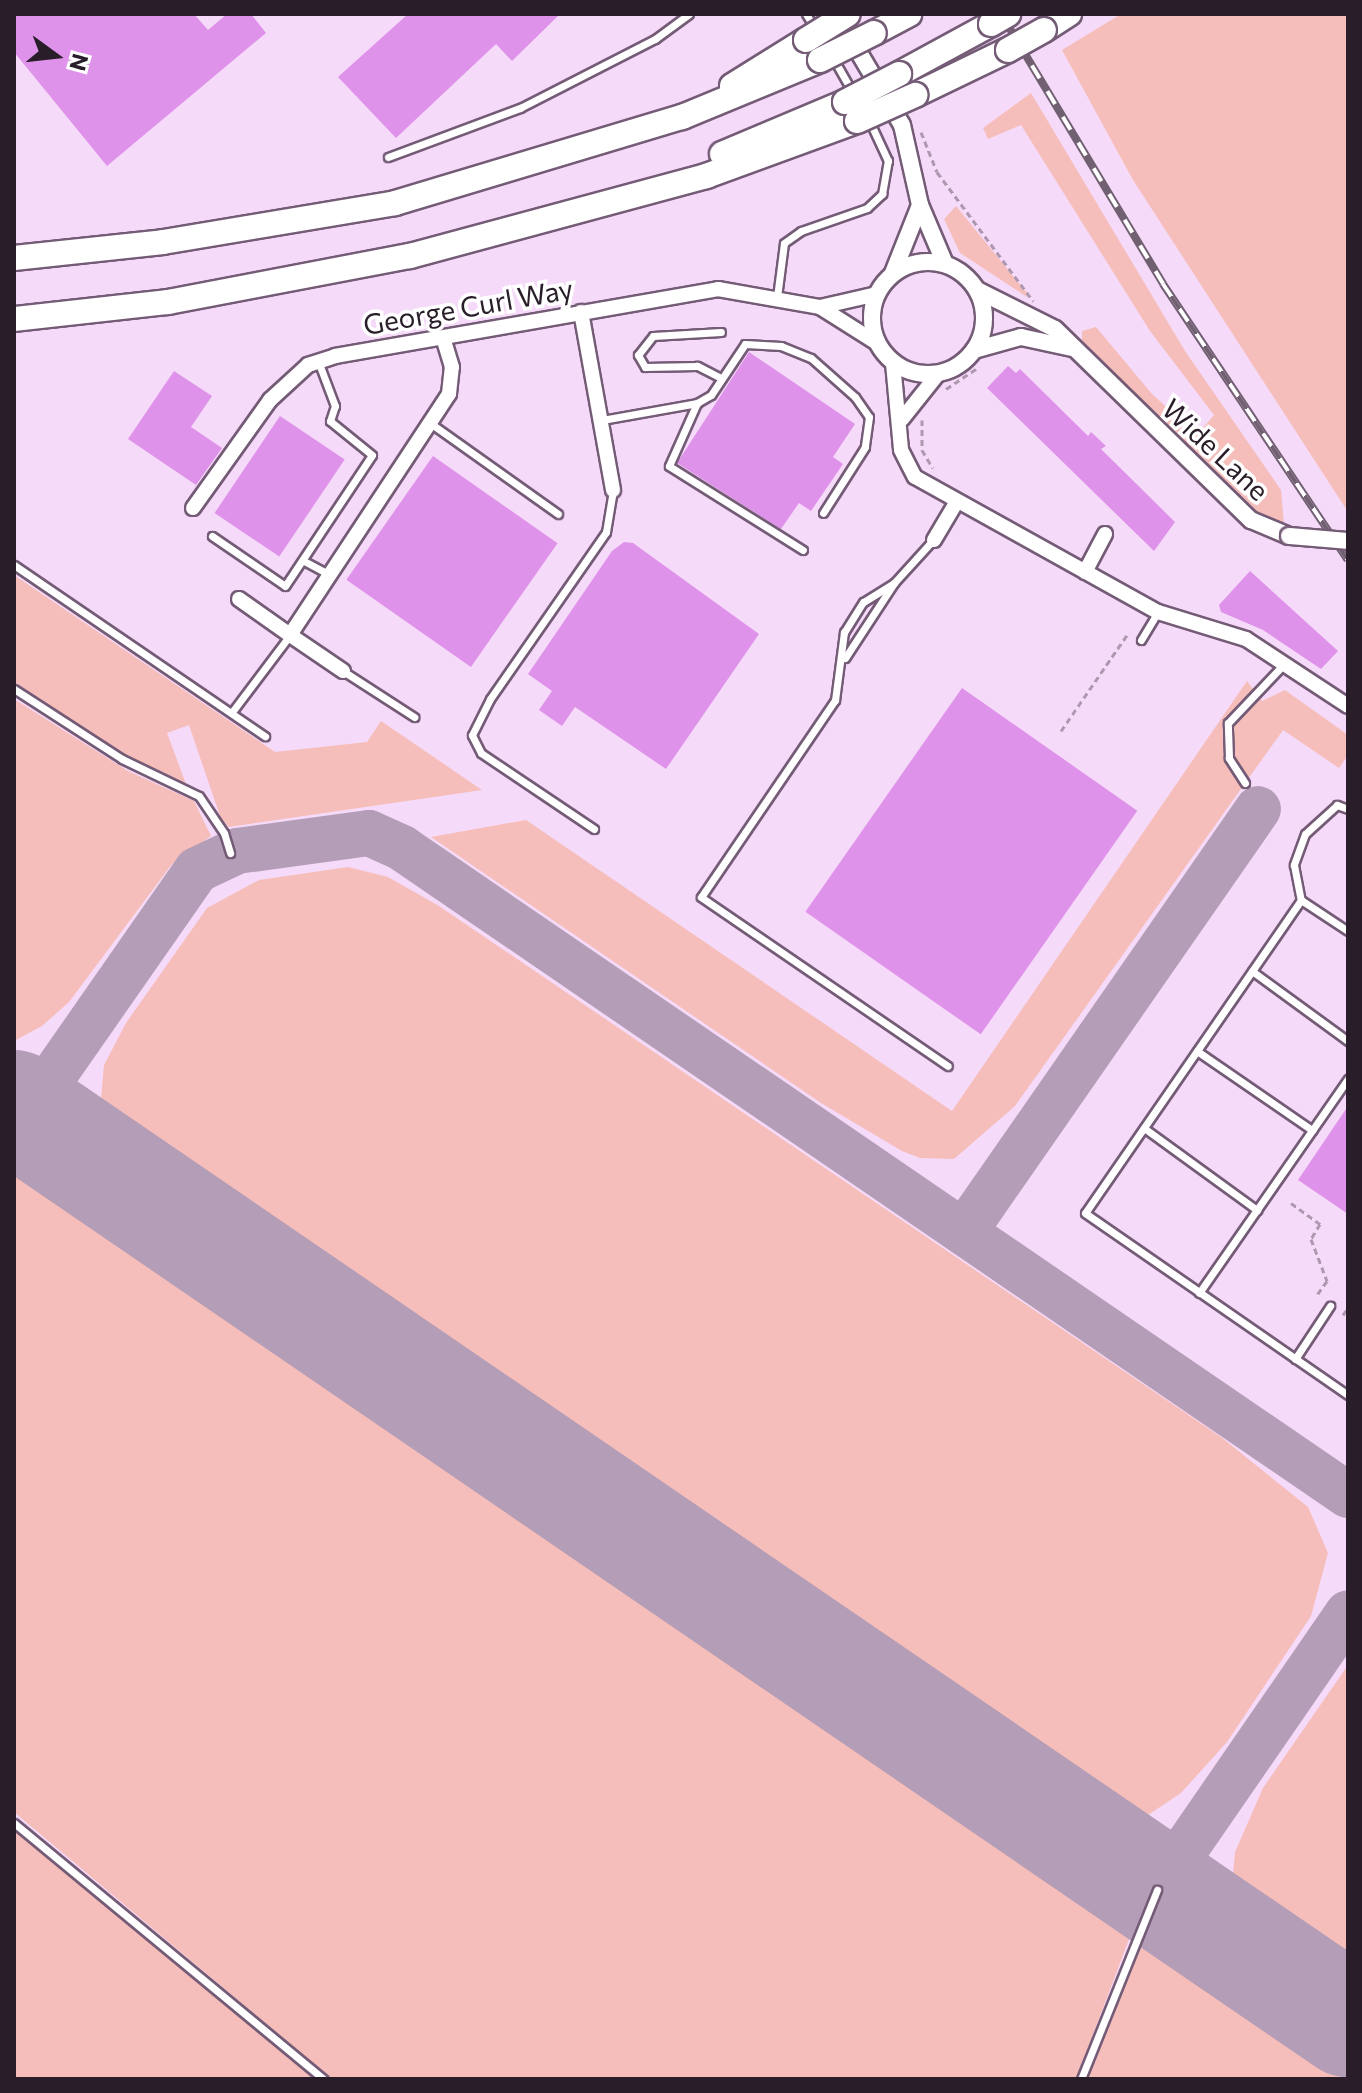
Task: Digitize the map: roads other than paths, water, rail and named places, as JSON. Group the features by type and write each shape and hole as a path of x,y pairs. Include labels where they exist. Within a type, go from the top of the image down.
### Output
{"highway":[{"path":"682,117 848,14"},
{"path":"14,258 163,242 395,203 682,117 820,60 909,14"},
{"path":"14,319 168,302 410,256 612,200 851,111 915,95 1008,50 1069,14"},
{"path":"851,111 899,74 1000,19"}],"street":[{"path":"836,14 902,125 920,205 945,264 977,290 985,321 981,354"},
{"path":"920,205 893,273 877,294 872,321 877,343 893,363 906,463 915,477 956,503 1158,612 1246,639 1348,706"},
{"path":"893,273 909,264 945,264"},
{"name":"George Curl Way","path":"193,508 270,400 318,361 718,289 820,307 877,343"},
{"name":"Wide Lane","path":"977,290 1055,329 1251,520 1289,536 1348,541"},
{"name":"George Curl Way","path":"820,307 877,294"},
{"path":"581,312 613,490"},
{"path":"893,363 922,374 938,374 1021,337 1072,348"},
{"path":"290,635 449,394 452,367 443,338"},
{"path":"902,419 938,374"},
{"path":"934,540 956,503"},
{"path":"1085,572 1105,534"},
{"path":"239,599 343,671"}],"lane":[{"path":"388,157 520,108 655,39 689,14"},
{"path":"777,297 784,243 801,231 867,208 882,194 889,178 878,136 806,14"},
{"path":"721,332 653,336 638,355 645,367 697,366 721,378"},
{"path":"602,420 697,403 711,395 745,344 781,346 811,358 864,408 870,431 865,447 823,513"},
{"path":"212,536 285,586 372,455 330,421 335,406 318,361"},
{"path":"697,403 669,466 803,550"},
{"path":"430,423 558,514"},
{"path":"594,829 481,753 472,735 490,699 606,532 613,490"},
{"path":"844,660 894,583 934,540"},
{"path":"304,561 330,575"},
{"path":"14,565 265,736"},
{"path":"894,583 863,602 844,632 844,660 835,700 701,897 948,1066"},
{"path":"1141,640 1158,612"},
{"path":"232,712 290,635"},
{"path":"1245,783 1229,758 1228,723 1284,664"},
{"path":"343,671 414,717"},
{"path":"14,689 122,759 199,796 224,833 230,853"},
{"path":"1348,809 1337,805 1305,834 1294,865 1301,900 1348,931"},
{"path":"1301,900 1085,1213 1348,1395"},
{"path":"1252,971 1348,1041"},
{"path":"1197,1051 1312,1130"},
{"path":"1199,1293 1348,1079"},
{"path":"1144,1128 1257,1210"},
{"path":"1295,1359 1330,1306"},
{"path":"14,1823 324,2079"},
{"path":"1081,2079 1157,1890"}],"railway":[{"path":"1001,14 1163,284 1348,560"}]}
